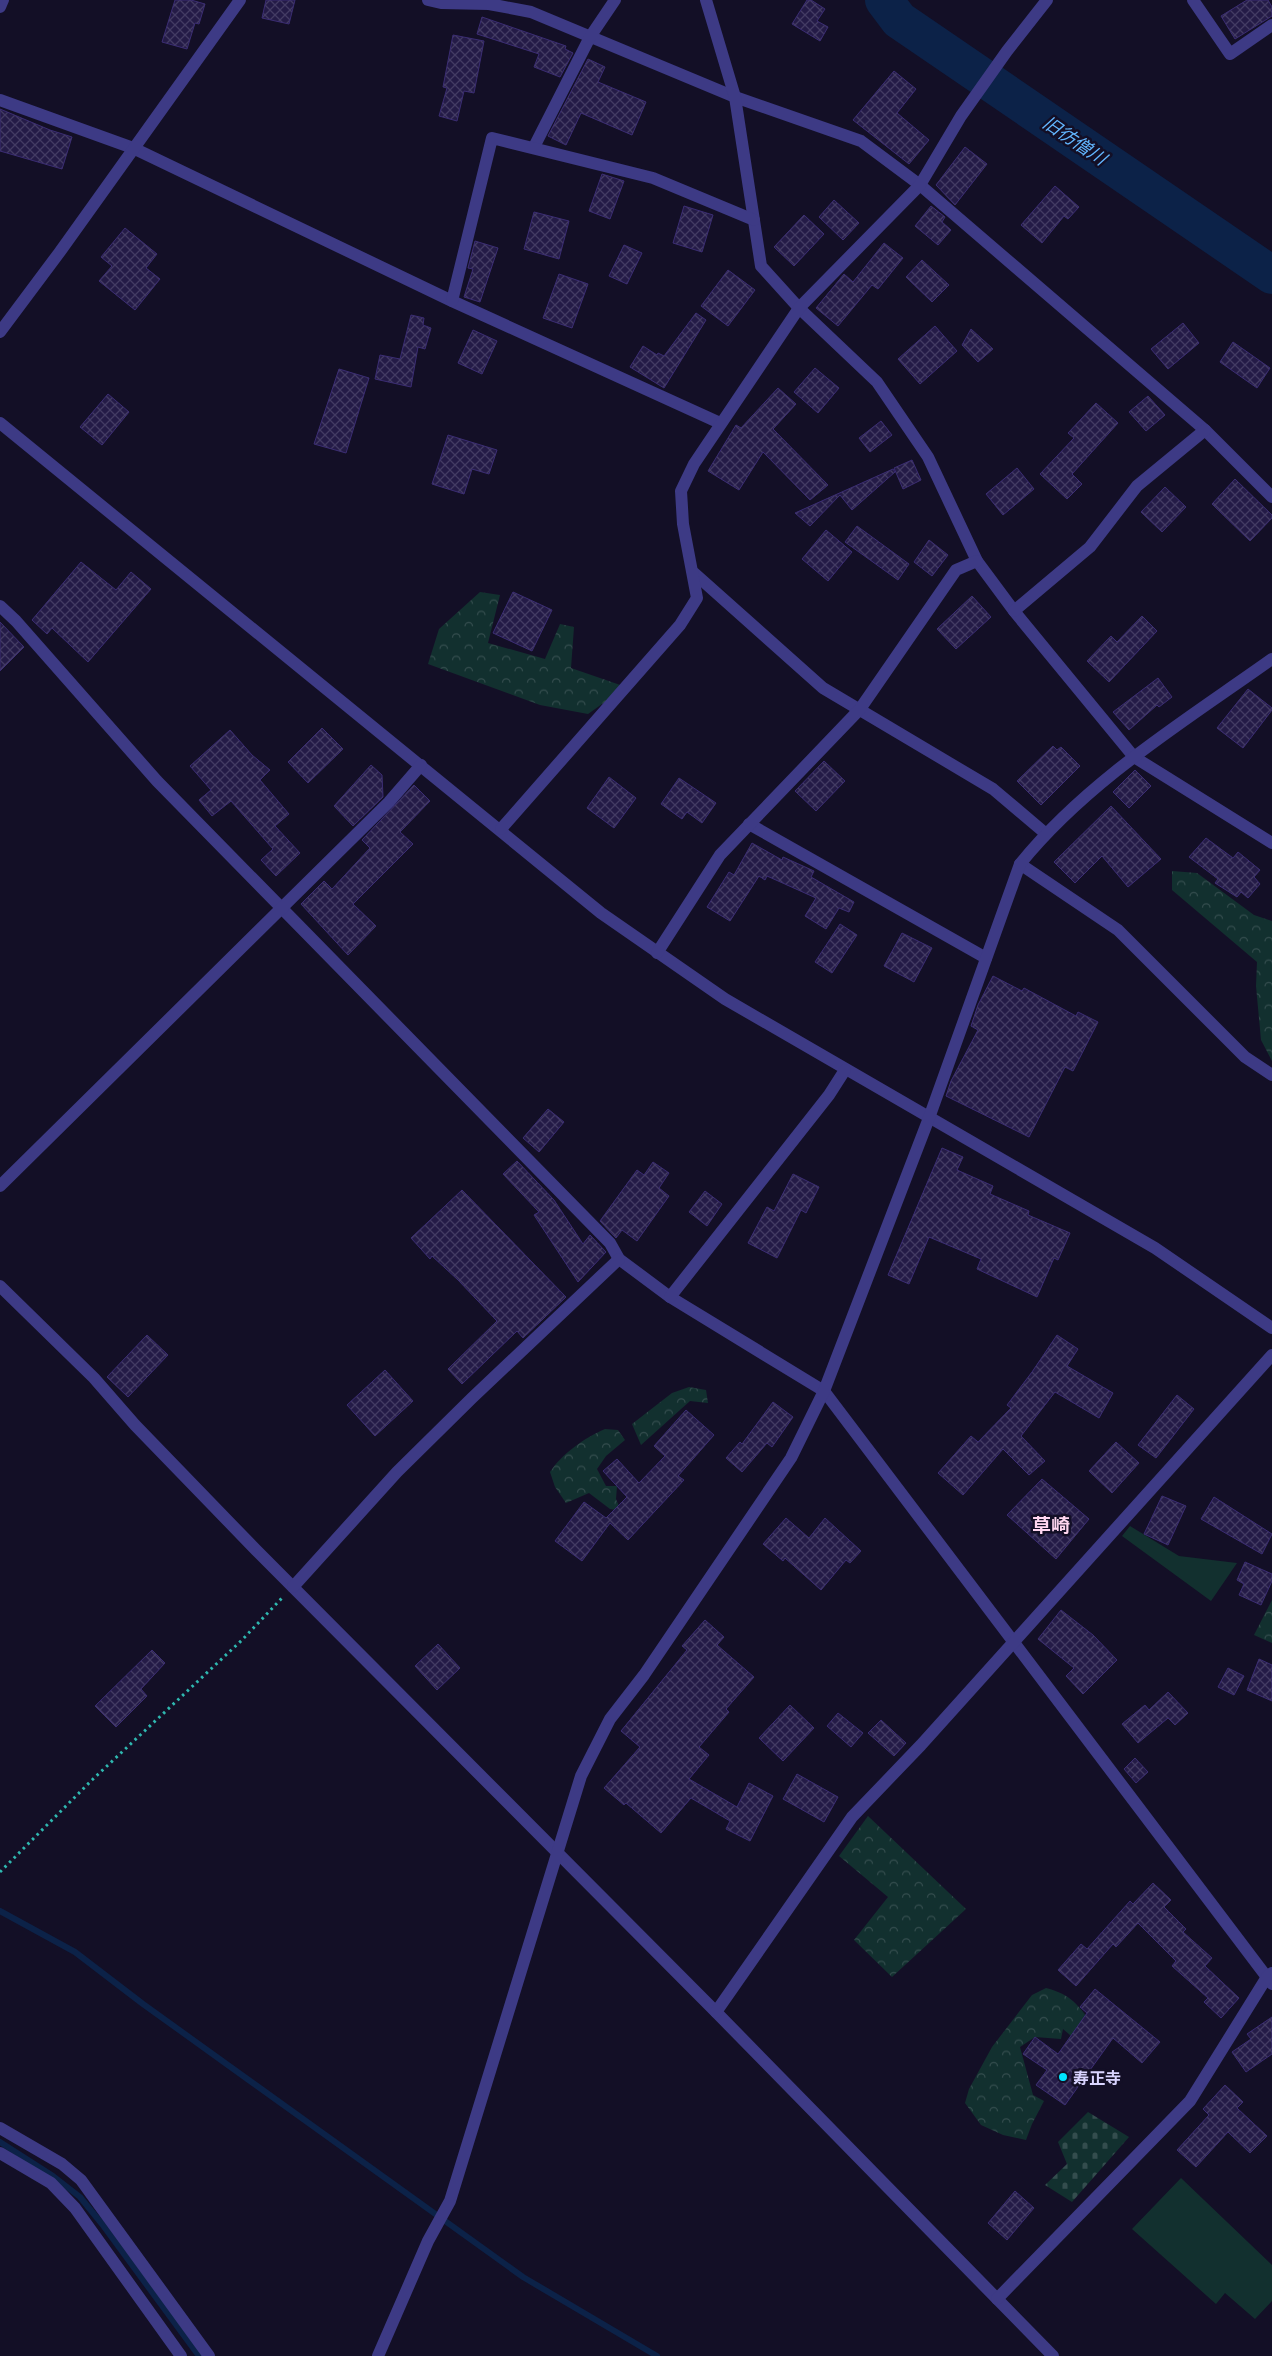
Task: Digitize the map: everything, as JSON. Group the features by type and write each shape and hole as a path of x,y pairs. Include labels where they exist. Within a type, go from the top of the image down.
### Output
{"street":[{"path":"0,8 3,0"},
{"path":"0,332 60,253 240,0"},
{"path":"428,0 441,3 491,2 531,12 735,97 861,141 920,185 1205,430 1272,497"},
{"path":"534,147 590,37 615,0"},
{"path":"706,0 735,97 761,266 799,308 877,382 928,457 977,561 1014,611 1134,757 1272,843"},
{"path":"501,829 680,625 697,598 694,573 683,524 681,491 694,464 720,423 799,308 920,185 961,116 1007,51 1047,0"},
{"path":"1193,0 1230,54 1272,25"},
{"path":"0,100 133,148 452,301 720,423"},
{"path":"452,301 492,138 653,178 754,220"},
{"path":"0,423 602,913 657,953 725,999 1155,1248 1272,1328"},
{"path":"1014,611 1090,547 1137,486 1205,430"},
{"path":"657,953 720,855 860,709 956,570 977,561"},
{"path":"694,573 822,688 993,789 1045,833"},
{"path":"0,606 16,621 144,768 281,910 610,1243 619,1259 670,1297 824,1391 1270,1978 1190,2101 997,2299"},
{"path":"378,2356 428,2241 450,2202 581,1776 610,1719 644,1675 791,1458 824,1391 929,1118 1020,864 1045,833 1134,757 1272,659"},
{"path":"0,1186 281,910 389,802 422,765"},
{"path":"749,824 986,958"},
{"path":"1020,864 1118,930 1245,1058 1272,1075"},
{"path":"670,1297 846,1070"},
{"path":"293,1587 397,1472 619,1259"},
{"path":"0,1286 94,1378 135,1425 293,1587 716,2012 1053,2356"},
{"path":"716,2012 852,1817 1015,1641 1272,1355"},
{"path":"0,2128 62,2164 81,2180 209,2356"},
{"path":"0,2153 51,2183 74,2208 181,2356"}],"path":[{"path":"0,1872 92,1780 242,1640 293,1587"}],"green space":[{"path":"480,592 500,595 488,643 545,659 560,624 574,627 571,668 626,687 588,714 540,705 428,664 439,629"},
{"path":"1172,871 1197,873 1254,915 1272,921 1272,1061 1261,1040 1256,986 1257,962 1172,890"},
{"path":"689,1387 706,1390 708,1403 690,1401 641,1445 632,1424 672,1393"},
{"path":"605,1429 618,1430 625,1440 606,1456 597,1469 606,1486 617,1486 616,1499 621,1511 610,1509 589,1493 566,1503 555,1487 550,1472 574,1447"},
{"path":"1130,1526 1179,1556 1237,1563 1211,1601 1122,1536"},
{"path":"1272,1600 1272,1643 1254,1635"},
{"path":"868,1816 966,1909 892,1977 854,1940 888,1897 839,1856"},
{"path":"1046,1988 1068,1997 1083,2011 1093,2025 1077,2041 1063,2029 1061,2039 1035,2037 1020,2047 1033,2095 1044,2101 1026,2140 1003,2135 981,2125 965,2103 969,2089 992,2047 1032,1995"},
{"path":"1088,2112 1129,2137 1072,2202 1045,2185 1067,2164 1058,2142"},
{"path":"1181,2178 1272,2265 1272,2301 1255,2319 1225,2293 1216,2304 1132,2229"}],"building":[{"path":"175,0 191,0 205,4 199,24 195,23 187,49 162,42"},
{"path":"266,0 295,0 289,24 262,18"},
{"path":"807,0 811,0 825,9 817,21 828,27 820,41 792,24"},
{"path":"1247,0 1268,0 1272,7 1272,16 1235,39 1221,16"},
{"path":"482,17 566,46 565,49 573,53 560,77 534,67 539,54 477,34"},
{"path":"453,35 484,41 474,93 464,91 457,121 439,116 447,88 443,87"},
{"path":"588,59 605,67 598,82 646,102 632,135 581,113 566,145 548,136"},
{"path":"894,71 916,89 897,113 929,140 909,164 853,120"},
{"path":"0,109 72,137 62,169 0,151"},
{"path":"965,147 987,164 955,205 936,185"},
{"path":"602,174 624,181 610,219 589,211"},
{"path":"1055,186 1079,207 1068,219 1064,216 1042,243 1021,225"},
{"path":"834,200 859,223 843,240 819,217"},
{"path":"684,206 713,215 702,252 673,243"},
{"path":"931,206 945,217 942,222 951,230 938,245 915,226"},
{"path":"534,212 569,221 559,259 524,249"},
{"path":"804,215 824,234 794,266 774,247"},
{"path":"125,228 157,254 146,268 160,279 135,310 99,281 112,266 101,257"},
{"path":"475,241 498,248 480,302 464,297 473,269 468,268"},
{"path":"884,243 903,258 878,289 872,285 838,326 816,308 844,274 853,282"},
{"path":"624,245 642,253 627,284 609,276"},
{"path":"922,260 949,285 932,302 906,277"},
{"path":"728,270 755,290 728,326 701,306"},
{"path":"559,274 588,284 572,328 543,318"},
{"path":"696,313 706,320 664,388 630,367 643,346 657,355 658,353 664,356"},
{"path":"411,315 424,318 423,325 431,328 425,349 418,347 411,387 375,379 380,355 400,359"},
{"path":"1183,323 1199,343 1168,369 1151,349"},
{"path":"935,326 957,351 920,384 898,359"},
{"path":"971,329 993,349 978,362 962,345"},
{"path":"473,330 497,341 482,374 458,363"},
{"path":"1233,342 1270,368 1257,388 1220,362"},
{"path":"815,368 839,388 818,413 794,392"},
{"path":"339,369 369,378 346,453 314,444"},
{"path":"778,388 796,404 773,429 828,485 810,500 763,452 739,490 708,471 736,425 741,428"},
{"path":"108,394 129,412 102,445 80,427"},
{"path":"1148,396 1165,415 1146,431 1129,412"},
{"path":"1096,403 1118,423 1072,474 1082,484 1067,499 1040,474 1074,438 1068,433"},
{"path":"881,421 892,435 870,452 859,438"},
{"path":"448,435 497,450 489,474 472,469 464,494 432,484"},
{"path":"912,460 921,480 903,489 894,468"},
{"path":"1017,468 1034,489 1003,515 986,494"},
{"path":"893,469 895,472 852,510 840,495 810,526 795,513"},
{"path":"1235,479 1272,515 1272,518 1250,541 1212,504"},
{"path":"1165,487 1186,507 1162,532 1141,512"},
{"path":"857,526 909,564 898,580 845,542"},
{"path":"826,530 852,552 828,581 802,559"},
{"path":"929,540 948,555 932,576 914,562"},
{"path":"81,562 116,590 131,572 151,589 88,662 52,628 47,634 32,620"},
{"path":"513,592 552,610 532,651 493,633"},
{"path":"972,596 991,617 956,649 937,629"},
{"path":"1142,616 1157,631 1109,682 1087,661 1111,636 1117,642"},
{"path":"0,622 24,647 0,671"},
{"path":"1158,678 1172,697 1159,707 1157,705 1129,730 1113,712"},
{"path":"1248,689 1272,708 1272,710 1243,748 1217,728"},
{"path":"322,728 343,749 308,783 288,762"},
{"path":"230,730 252,755 270,770 260,780 289,814 275,826 300,853 276,876 261,860 273,849 231,801 212,816 199,800 211,790 190,766"},
{"path":"1053,746 1057,750 1061,747 1080,766 1041,805 1017,781"},
{"path":"824,761 845,781 816,811 795,791"},
{"path":"371,765 382,775 383,797 353,826 334,806"},
{"path":"1135,770 1151,786 1129,808 1113,792"},
{"path":"609,777 636,798 614,828 587,808"},
{"path":"679,778 716,803 702,823 687,812 682,819 661,804"},
{"path":"414,785 430,801 400,832 413,844 353,904 376,926 348,955 301,904 324,881 332,889 370,848 362,840"},
{"path":"1111,806 1161,859 1128,887 1102,856 1075,883 1054,862"},
{"path":"1206,838 1233,858 1238,852 1260,870 1254,877 1260,884 1248,898 1241,892 1237,897 1215,883 1218,879 1189,857"},
{"path":"752,843 782,860 783,857 814,871 811,877 854,902 849,912 839,908 826,929 805,916 816,898 767,876 765,880 759,876 730,921 707,907 729,872 734,875"},
{"path":"840,924 857,935 832,973 815,962"},
{"path":"902,933 932,948 914,982 884,966"},
{"path":"993,976 1022,991 1024,988 1076,1016 1078,1012 1098,1022 1073,1071 1065,1067 1029,1137 946,1096 951,1081 978,1030 971,1026 978,1005"},
{"path":"548,1109 564,1122 539,1152 523,1138"},
{"path":"942,1148 963,1157 957,1170 993,1186 990,1194 1029,1211 1028,1215 1070,1233 1058,1260 1054,1258 1037,1297 977,1269 981,1259 929,1237 909,1284 888,1275"},
{"path":"517,1161 554,1200 583,1244 590,1235 606,1252 578,1282 534,1215 539,1212 503,1174"},
{"path":"653,1162 669,1173 659,1188 669,1196 637,1241 622,1230 616,1238 600,1221 637,1170 644,1175"},
{"path":"793,1174 819,1187 806,1213 801,1210 777,1258 748,1243 767,1207 774,1211"},
{"path":"462,1190 566,1297 523,1338 517,1331 462,1384 448,1369 497,1321 458,1280 432,1256 430,1259 411,1238"},
{"path":"705,1191 722,1204 707,1226 689,1212"},
{"path":"147,1335 168,1355 128,1397 107,1377"},
{"path":"1057,1335 1078,1349 1067,1366 1113,1393 1099,1418 1055,1392 1021,1436 1045,1461 1029,1475 1003,1449 963,1495 938,1473 971,1436 978,1442 1011,1408 1007,1405"},
{"path":"385,1370 413,1401 375,1436 347,1405"},
{"path":"1177,1395 1194,1409 1156,1458 1138,1445"},
{"path":"773,1402 793,1417 772,1447 767,1443 742,1472 726,1458 740,1442 742,1444"},
{"path":"686,1410 714,1435 678,1476 684,1480 628,1540 610,1523 582,1561 555,1541 584,1502 606,1518 627,1497 603,1471 617,1459 639,1483 665,1456 654,1446"},
{"path":"1116,1442 1139,1463 1112,1493 1089,1471"},
{"path":"1042,1479 1089,1519 1056,1559 1007,1515"},
{"path":"1162,1496 1186,1506 1168,1545 1144,1534"},
{"path":"1214,1497 1272,1534 1262,1554 1201,1519"},
{"path":"786,1518 809,1538 825,1518 861,1551 850,1563 846,1560 821,1590 785,1558 783,1561 763,1544"},
{"path":"1245,1562 1272,1574 1272,1581 1261,1605 1239,1595 1244,1584 1237,1580"},
{"path":"1061,1610 1093,1635 1117,1660 1083,1694 1066,1676 1074,1668 1038,1639"},
{"path":"705,1620 724,1637 717,1645 754,1677 726,1709 729,1712 699,1747 709,1755 689,1779 737,1807 749,1783 773,1796 750,1841 726,1829 730,1821 691,1798 661,1833 626,1803 624,1805 604,1788 640,1747 621,1731 687,1650 682,1646"},
{"path":"438,1644 460,1668 437,1690 415,1666"},
{"path":"152,1650 165,1663 141,1689 147,1696 116,1727 95,1706"},
{"path":"1259,1659 1272,1665 1272,1701 1247,1690"},
{"path":"1228,1668 1244,1676 1234,1695 1218,1687"},
{"path":"1168,1692 1188,1713 1175,1725 1168,1718 1138,1743 1122,1724 1145,1705 1149,1710"},
{"path":"790,1705 814,1728 783,1761 759,1738"},
{"path":"838,1713 863,1733 851,1747 827,1726"},
{"path":"881,1720 906,1743 894,1756 868,1733"},
{"path":"1135,1758 1148,1772 1136,1783 1124,1769"},
{"path":"797,1774 838,1797 824,1822 783,1799"},
{"path":"1153,1883 1171,1900 1164,1907 1186,1929 1183,1932 1212,1958 1205,1966 1239,1998 1221,2018 1204,2002 1208,1998 1172,1966 1176,1961 1138,1923 1116,1947 1113,1944 1076,1986 1058,1970 1081,1944 1087,1949 1130,1901 1133,1904"},
{"path":"1095,1989 1160,2042 1142,2063 1113,2038 1065,2105 1036,2085 1047,2070 1023,2054 1035,2037 1058,2054 1087,2013 1080,2007"},
{"path":"1272,2017 1272,2054 1246,2072 1232,2052 1251,2039 1247,2034"},
{"path":"1225,2085 1243,2102 1237,2108 1267,2136 1250,2153 1228,2132 1196,2167 1177,2150 1209,2115 1203,2109"},
{"path":"1015,2191 1034,2208 1007,2240 988,2223"}],"waterway":[{"name":"旧彷僧川","path":"884,0 899,20 1272,275"},
{"path":"0,1911 75,1952 143,2004 523,2277 657,2356"},
{"path":"0,2142 53,2176 80,2197 199,2356"}],"place":[{"name":"寿正寺","path":"1063,2077"}],"district":[{"name":"草崎","path":"1051,1524"}]}
